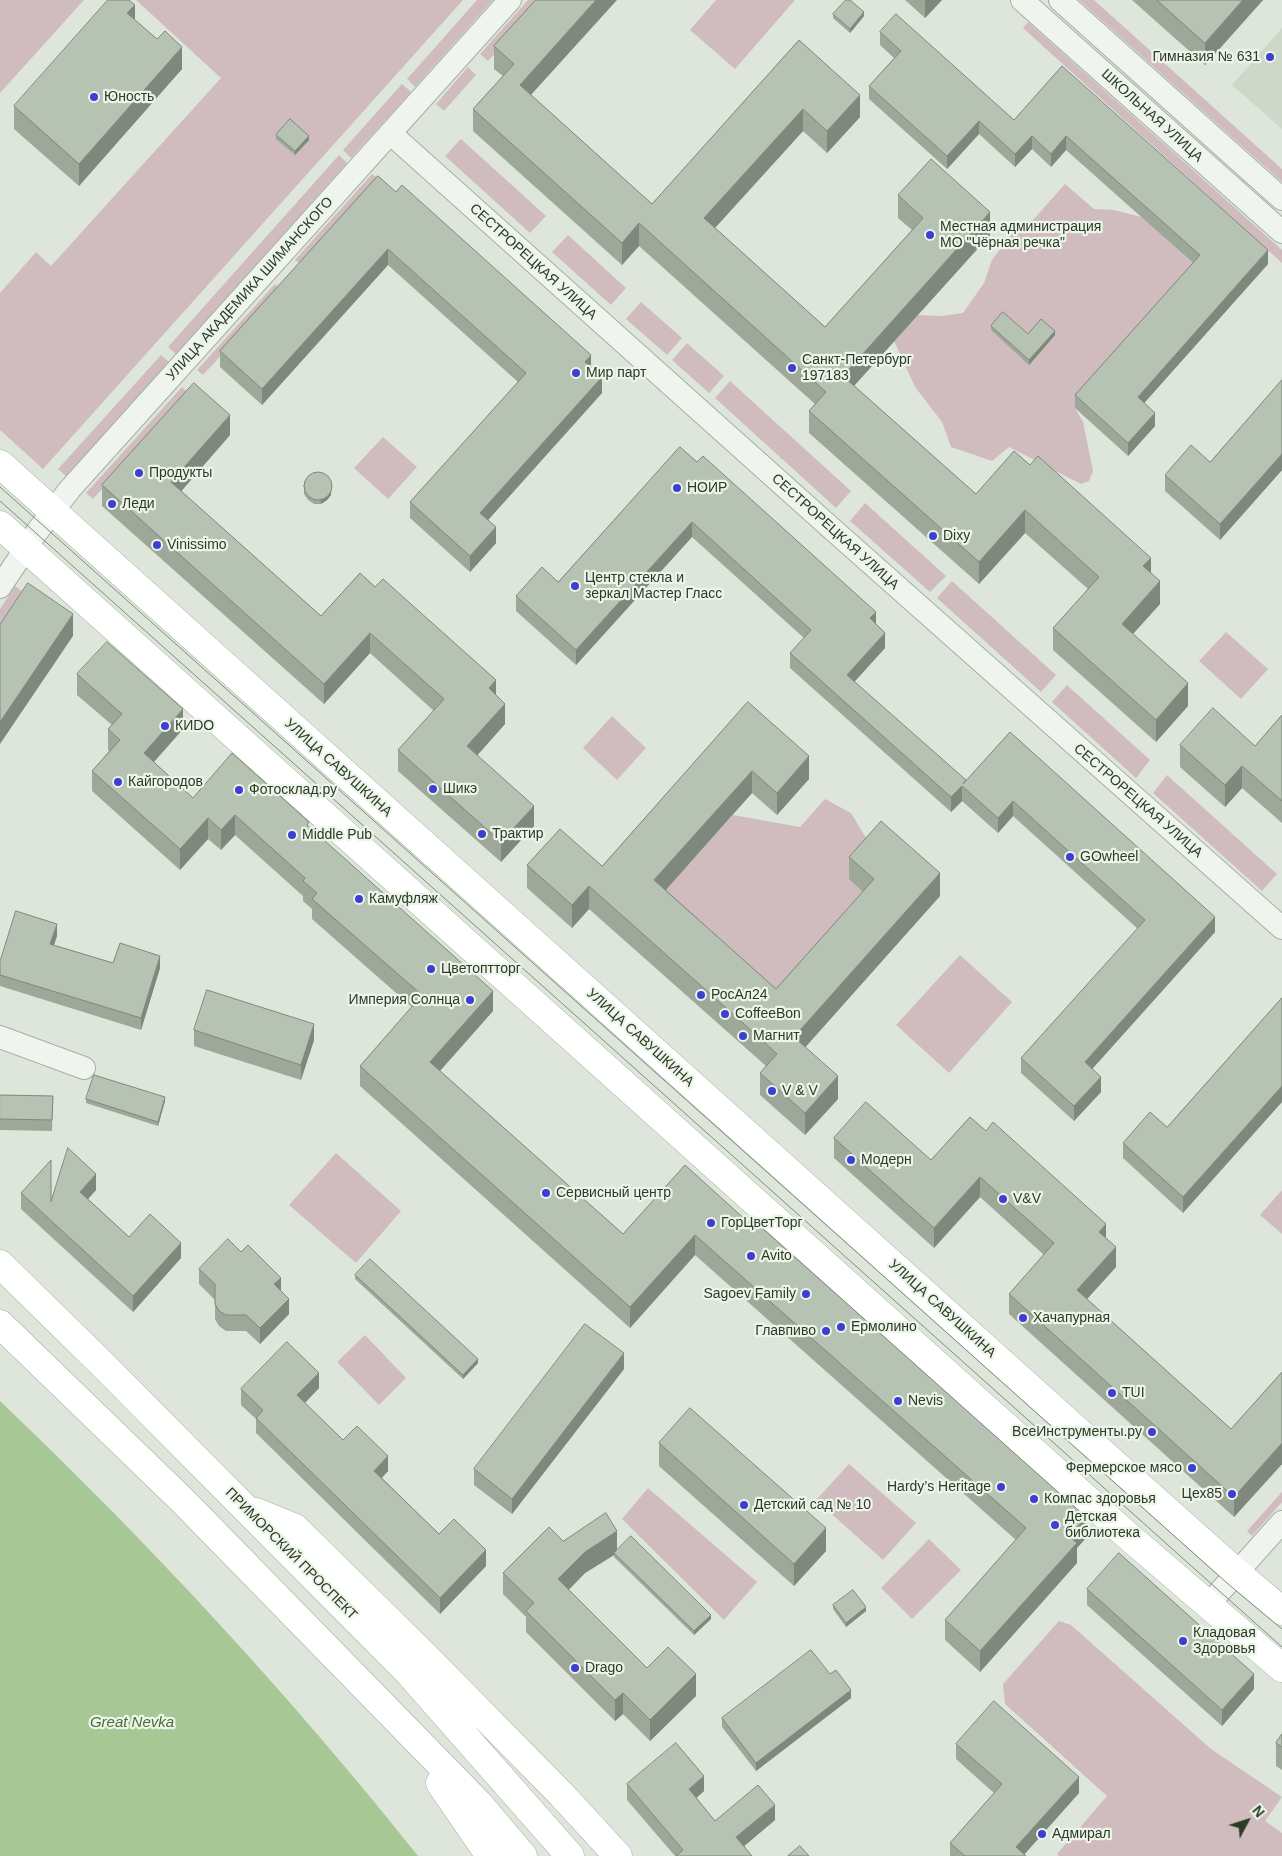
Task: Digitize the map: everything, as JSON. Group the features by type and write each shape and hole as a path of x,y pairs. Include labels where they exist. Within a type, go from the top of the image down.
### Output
{"main road":[{"name":"УЛИЦА САВУШКИНА","path":"0,464 1236,1573 1282,1610"},
{"path":"0,524 1114,1523 1282,1668"},
{"name":"ПРИМОРСКИЙ ПРОСПЕКТ","path":"0,1264 246,1508 409,1674 570,1856"},
{"path":"0,1324 184,1502 479,1804 523,1856"},
{"path":"246,1508 295,1528 424,1655 618,1856"},
{"path":"392,1714 490,1856"}],"street":[{"name":"УЛИЦА АКАДЕМИКА ШИМАНСКОГО","path":"0,587 26,548 89,468 510,0"},
{"name":"ШКОЛЬНАЯ УЛИЦА","path":"1022,0 1282,232"},
{"name":"ШКОЛЬНАЯ УЛИЦА","path":"1060,0 1282,199"},
{"name":"СЕСТРОРЕЦКАЯ УЛИЦА","path":"390,133 816,515 1282,928"},
{"path":"0,1037 84,1068"},
{"path":"1208,1605 1282,1522"}],"shaded area":[{"path":"0,0 84,0 0,93"},
{"path":"136,0 463,0 43,469 0,430 0,293 36,252 51,266 221,78"},
{"path":"477,0 493,0 415,87 407,79"},
{"path":"528,0 543,0 488,61 480,54"},
{"path":"716,0 795,0 735,69 690,30"},
{"path":"1079,0 1094,0 1282,169 1282,182"},
{"path":"1028,22 1282,250 1282,263 1023,28"},
{"name":"Гимназия № 631","path":"1282,28 1282,129 1232,85"},
{"path":"468,67 476,75 444,111 436,104"},
{"path":"402,84 411,92 351,158 343,150"},
{"path":"461,139 546,216 530,233 445,156"},
{"path":"339,155 347,163 176,354 168,347"},
{"path":"372,174 379,179 302,265 295,260"},
{"path":"1065,184 1094,209 1114,210 1142,217 1199,269 1075,408 1083,422 1093,471 1089,481 1081,484 1009,447 992,461 951,447 942,422 915,387 894,341 918,315 942,316 963,313 984,283 992,260 1019,224 1033,220"},
{"path":"568,235 626,288 611,305 552,252"},
{"path":"275,284 281,290 203,375 197,370"},
{"path":"641,302 682,338 667,355 626,319"},
{"path":"687,343 724,376 709,393 672,360"},
{"path":"161,355 169,362 66,476 58,469"},
{"path":"730,381 851,491 836,508 715,398"},
{"path":"182,387 189,393 93,499 86,493"},
{"path":"383,437 417,467 388,499 354,468"},
{"path":"865,503 946,576 930,592 850,521"},
{"path":"952,581 1056,675 1041,692 937,598"},
{"path":"15,586 22,591 0,625 0,609"},
{"path":"1226,632 1268,669 1241,699 1199,661"},
{"path":"1067,685 1150,760 1136,778 1052,702"},
{"path":"612,716 646,748 617,780 583,748"},
{"path":"1167,775 1277,874 1262,891 1153,793"},
{"path":"825,799 851,813 874,851 874,901 776,1011 654,903 733,815 800,827"},
{"path":"960,955 1012,1002 949,1073 896,1025"},
{"path":"336,1153 401,1211 356,1263 289,1205"},
{"path":"1282,1190 1282,1234 1260,1215"},
{"path":"365,1335 406,1378 379,1405 337,1362"},
{"path":"849,1464 916,1523 883,1560 816,1500"},
{"path":"648,1488 757,1582 724,1620 622,1519"},
{"path":"1282,1492 1282,1502 1252,1536 1247,1531"},
{"path":"929,1539 961,1570 912,1619 881,1588"},
{"path":"1059,1621 1071,1625 1211,1749 1282,1797 1265,1821 1282,1833 1282,1856 1059,1856 1057,1854 1107,1796 1005,1704 1003,1684"}],"water":[{"name":"Great Nevka","path":"0,1401 110,1509 217,1621 320,1737 418,1856 0,1856"}],"building":[{"path":"108,0 129,0 135,5 127,13 157,39 165,31 182,47 79,164 14,106"},
{"path":"536,0 596,0 520,85 652,204 799,40 860,95 827,131 803,109 704,218 825,327 923,218 898,195 931,159 990,212 843,376 976,494 1014,451 1030,465 1038,456 1151,558 1143,566 1160,581 1122,624 1188,683 1156,720 1053,628 1099,577 1025,510 979,562 809,411 826,392 639,223 622,243 473,109 514,64 494,46"},
{"path":"846,0 850,0 864,12 850,29 833,14"},
{"path":"1157,0 1243,0 1205,43"},
{"path":"896,14 1014,120 1062,66 1268,250 1138,397 1155,413 1128,443 1075,395 1200,255 1066,136 1051,154 1032,136 1015,154 979,121 947,156 869,86 901,51 880,32"},
{"path":"290,119 309,136 295,151 276,135"},
{"path":"378,176 396,192 402,185 591,355 585,362 602,377 480,513 496,527 470,556 410,502 526,373 388,249 262,389 220,351"},
{"path":"1003,312 1028,334 1041,319 1055,331 1029,360 991,326"},
{"path":"1282,380 1282,454 1220,524 1165,475 1191,445 1210,462"},
{"path":"194,383 230,415 171,482 321,616 360,573 375,587 383,579 496,680 489,688 505,704 467,746 534,806 501,842 398,750 444,699 370,633 324,684 102,485"},
{"path":"680,447 697,462 703,456 876,612 870,618 885,633 847,675 966,780 963,784 1010,732 1215,917 1085,1062 1101,1077 1074,1106 1021,1058 1145,920 1013,801 998,818 962,786 951,797 790,653 811,630 692,522 576,650 516,596 542,567 558,582"},
{"path":"318,472 328,476 332,486 328,496 318,500 308,496 304,486 308,476"},
{"path":"28,583 73,614 0,722 0,625"},
{"path":"107,642 183,709 144,753 193,798 232,753 309,822 307,825 493,991 430,1062 623,1234 685,1165 749,1223 752,1219 1086,1517 1069,1536 1077,1543 980,1651 945,1620 1026,1528 695,1235 630,1307 360,1066 422,995 312,899 317,893 303,881 305,878 235,815 221,830 208,818 180,849 92,771 120,740 108,729 122,714 77,674"},
{"path":"748,702 809,756 777,793 752,771 654,880 776,989 874,879 849,857 881,821 940,873 794,1037 838,1076 805,1113 760,1073 777,1054 762,1040 589,886 572,905 527,865 560,829 602,866"},
{"path":"1213,708 1255,746 1282,715 1282,801 1242,766 1225,785 1180,745"},
{"path":"16,911 57,924 50,944 113,963 120,943 160,956 141,1018 0,975 0,962"},
{"path":"207,990 314,1024 301,1065 194,1030"},
{"path":"1282,998 1282,1086 1183,1197 1123,1143 1150,1112 1167,1127"},
{"path":"94,1075 165,1097 158,1122 86,1099"},
{"path":"0,1095 53,1096 52,1120 0,1119"},
{"path":"866,1102 931,1160 970,1117 986,1131 993,1122 1106,1224 1099,1232 1116,1247 1077,1290 1231,1429 1282,1372 1282,1443 1234,1497 1009,1294 1054,1243 980,1177 934,1228 834,1138"},
{"path":"68,1148 96,1174 80,1192 129,1237 150,1214 181,1243 133,1296 21,1193 51,1160 51,1201"},
{"path":"228,1239 241,1252 248,1245 281,1278 274,1284 289,1299 260,1328 246,1315 226,1315 219,1311 215,1304 215,1284 199,1269"},
{"path":"370,1259 478,1359 463,1375 355,1275"},
{"path":"585,1324 624,1353 512,1499 474,1469"},
{"path":"287,1342 319,1373 297,1395 343,1440 357,1426 388,1456 374,1471 439,1534 454,1519 486,1550 440,1598 256,1418 263,1410 241,1389"},
{"path":"690,1408 826,1528 794,1564 659,1443"},
{"path":"606,1513 617,1531 585,1552 558,1579 647,1668 668,1647 696,1674 650,1720 623,1693 615,1700 526,1611 534,1603 503,1573 549,1527 563,1541"},
{"path":"631,1536 711,1615 694,1631 614,1553"},
{"path":"1119,1553 1254,1674 1222,1710 1087,1589"},
{"path":"853,1590 866,1607 846,1623 833,1605"},
{"path":"811,1650 830,1674 836,1670 851,1690 756,1763 722,1718"},
{"path":"994,1701 1079,1777 1016,1847 1026,1856 965,1856 950,1843 1002,1784 956,1744"},
{"path":"1282,1734 1282,1747 1276,1743"},
{"path":"676,1743 704,1776 689,1789 715,1821 758,1785 775,1805 736,1837 752,1856 676,1856 683,1850 627,1784"},
{"path":"800,1846 809,1856 788,1856"}],"tram line":[{"path":"0,487 1227,1583 1282,1629"},
{"path":"0,501 1282,1647"}],"place":[{"name":"Гимназия № 631","path":"1270,57"},
{"name":"Юность","path":"94,97"},
{"name":"Местная администрация МО \"Чёрная речка\"","path":"930,235"},
{"name":"Санкт-Петербург 197183","path":"792,368"},
{"name":"Мир парт","path":"576,373"},
{"name":"Продукты","path":"139,473"},
{"name":"НОИР","path":"677,488"},
{"name":"Леди","path":"112,504"},
{"name":"Dixy","path":"933,536"},
{"name":"Vinissimo","path":"157,545"},
{"name":"Центр стекла и зеркал Мастер Гласс","path":"575,586"},
{"name":"КИDO","path":"165,726"},
{"name":"Кайгородов","path":"118,782"},
{"name":"Шикэ","path":"433,789"},
{"name":"Фотосклад.ру","path":"239,790"},
{"name":"Трактир","path":"482,834"},
{"name":"Middle Pub","path":"292,835"},
{"name":"GOwheel","path":"1070,857"},
{"name":"Камуфляж","path":"359,899"},
{"name":"Цветоптторг","path":"431,969"},
{"name":"РосАл24","path":"701,995"},
{"name":"Империя Солнца","path":"470,1000"},
{"name":"CoffeeBon","path":"725,1014"},
{"name":"Магнит","path":"743,1036"},
{"name":"V & V","path":"772,1091"},
{"name":"Модерн","path":"851,1160"},
{"name":"Сервисный центр","path":"546,1193"},
{"name":"V&V","path":"1003,1199"},
{"name":"ГорЦветТорг","path":"711,1223"},
{"name":"Avito","path":"751,1256"},
{"name":"Sagoev Family","path":"806,1294"},
{"name":"Хачапурная","path":"1023,1318"},
{"name":"Ермолино","path":"841,1327"},
{"name":"Главпиво","path":"826,1331"},
{"name":"TUI","path":"1112,1393"},
{"name":"Nevis","path":"898,1401"},
{"name":"ВсеИнструменты.ру","path":"1152,1432"},
{"name":"Фермерское мясо","path":"1192,1468"},
{"name":"Hardy’s Heritage","path":"1001,1487"},
{"name":"Цех85","path":"1232,1494"},
{"name":"Компас здоровья","path":"1034,1499"},
{"name":"Детский сад № 10","path":"744,1505"},
{"name":"Детская библиотека","path":"1055,1525"},
{"name":"Кладовая Здоровья","path":"1183,1641"},
{"name":"Drago","path":"575,1668"},
{"name":"Адмирал","path":"1042,1834"}]}
